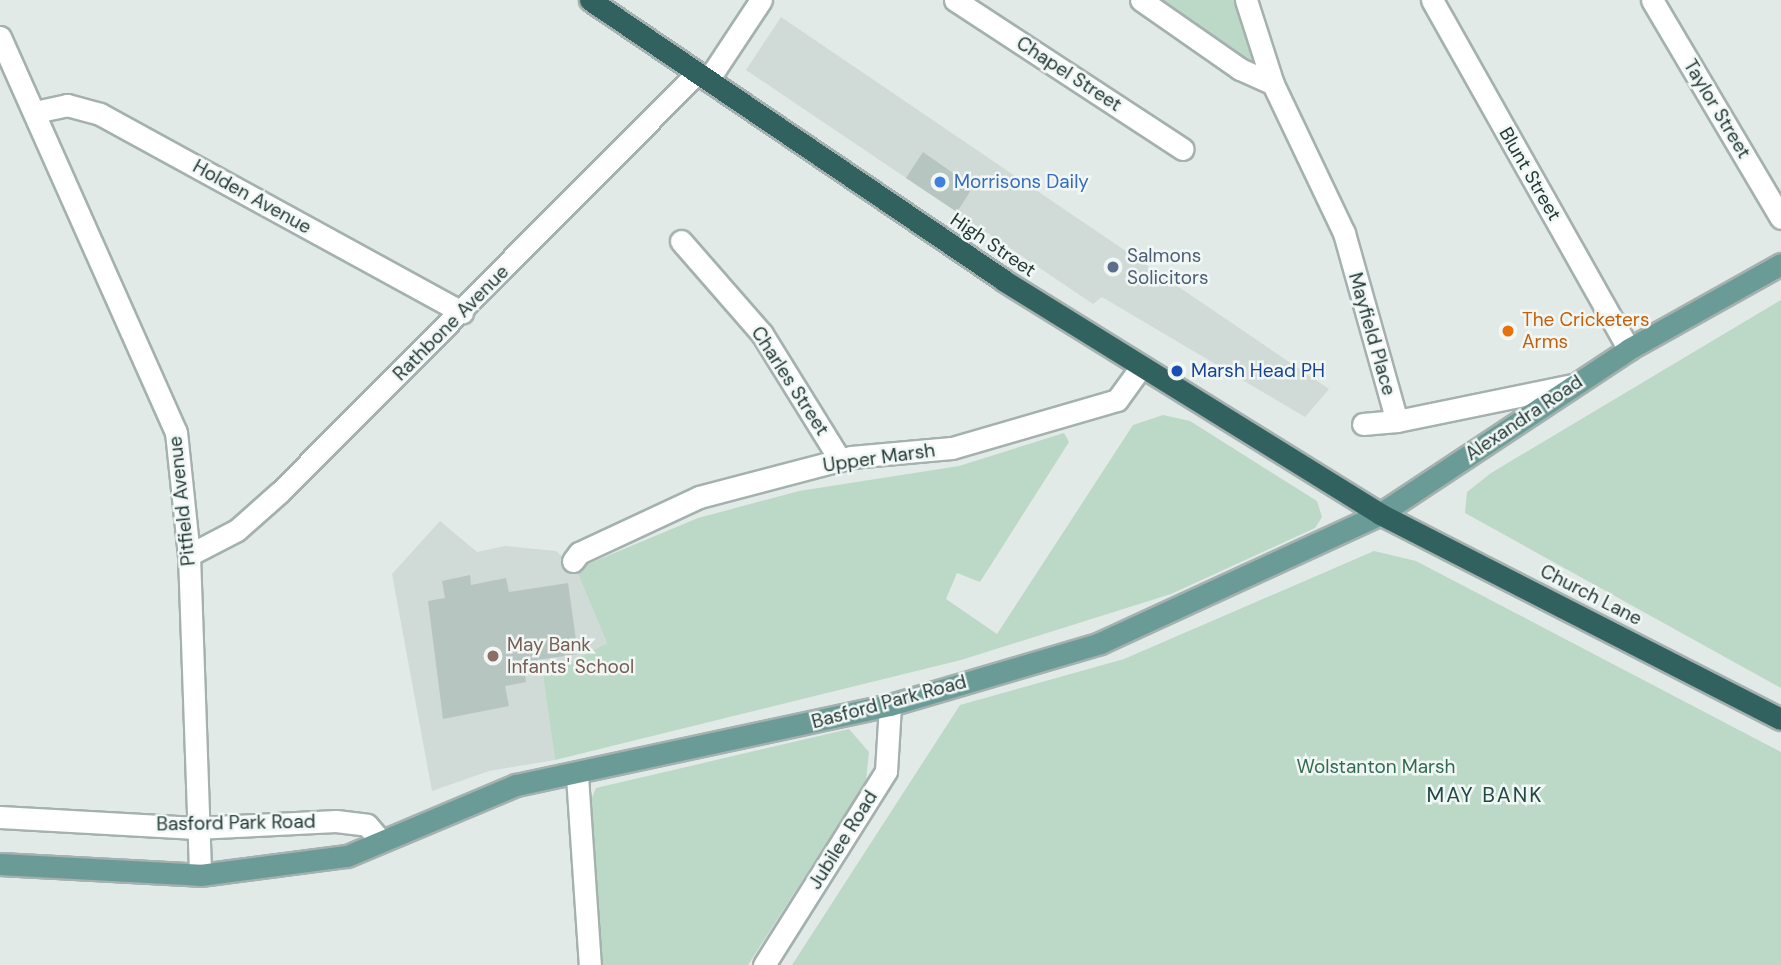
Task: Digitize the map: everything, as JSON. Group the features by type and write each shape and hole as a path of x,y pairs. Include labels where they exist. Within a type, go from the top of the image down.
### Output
{"highway":[{"name":"High Street","path":"590,0 1140,368 1380,513"},
{"name":"Church Lane","path":"1380,513 1781,719"}],"main road":[{"name":"Alexandra Road","path":"1380,513 1629,349 1781,264"},
{"name":"Basford Park Road","path":"0,864 200,874 347,856 516,785 577,776 890,705 1100,643 1380,513"}],"street":[{"name":"Rathbone Avenue","path":"189,555 237,530 462,312 702,77 761,0"},
{"name":"Chapel Street","path":"955,0 1183,149"},
{"path":"1141,0 1240,69 1273,84"},
{"name":"Mayfield Place","path":"1246,0 1273,84 1343,233 1398,421 1572,385"},
{"name":"Blunt Street","path":"1432,0 1629,349"},
{"name":"Taylor Street","path":"1652,0 1781,218"},
{"name":"Pitfield Avenue","path":"0,37 176,432 189,555 196,828 200,874"},
{"name":"Holden Avenue","path":"35,112 66,105 100,114 462,312"},
{"name":"Charles Street","path":"681,241 762,334 840,460"},
{"name":"Upper Marsh","path":"573,561 579,553 699,497 840,460 952,448 1117,400 1140,368"},
{"path":"1363,424 1398,421"},
{"name":"Jubilee Road","path":"764,965 886,771 890,705"},
{"path":"577,776 590,965"},
{"name":"Basford Park Road","path":"0,817 196,828 336,821 367,825 382,841"}],"shaded area":[{"path":"781,17 1329,389 1305,417 1102,297 1093,304 746,70"},
{"name":"May Bank Infants' School","path":"440,521 477,552 505,546 556,551 576,569 607,643 543,676 555,760 489,771 432,791 392,574"}],"green space":[{"path":"1141,0 1246,0 1273,84"},
{"path":"1781,300 1781,688 1465,513 1467,492 1491,473"},
{"path":"1163,415 1190,421 1317,501 1322,517 1315,528 1171,594 961,660 555,760 543,676 607,643 576,569 698,518 799,491 959,466 1064,433 1069,442 980,582 957,573 946,599 997,634 1133,425"},
{"name":"Wolstanton Marsh","path":"1374,551 1416,561 1781,752 1781,965 792,965 960,705 1124,659"},
{"path":"849,729 869,752 866,781 748,965 600,965 588,807 596,788"}],"building":[{"name":"Morrisons Daily","path":"923,152 973,187 957,212 906,178"},
{"path":"470,575 471,585 506,578 509,592 568,583 578,654 523,662 526,682 505,686 509,706 443,719 428,601 445,598 442,581"}],"place":[{"name":"Morrisons Daily","path":"940,182"},
{"name":"Salmons Solicitors","path":"1113,267"},
{"name":"The Cricketers Arms","path":"1508,331"},
{"name":"Marsh Head PH","path":"1177,371"},
{"name":"May Bank Infants' School","path":"493,656"}],"district":[{"name":"MAY BANK","path":"1485,795"}]}
